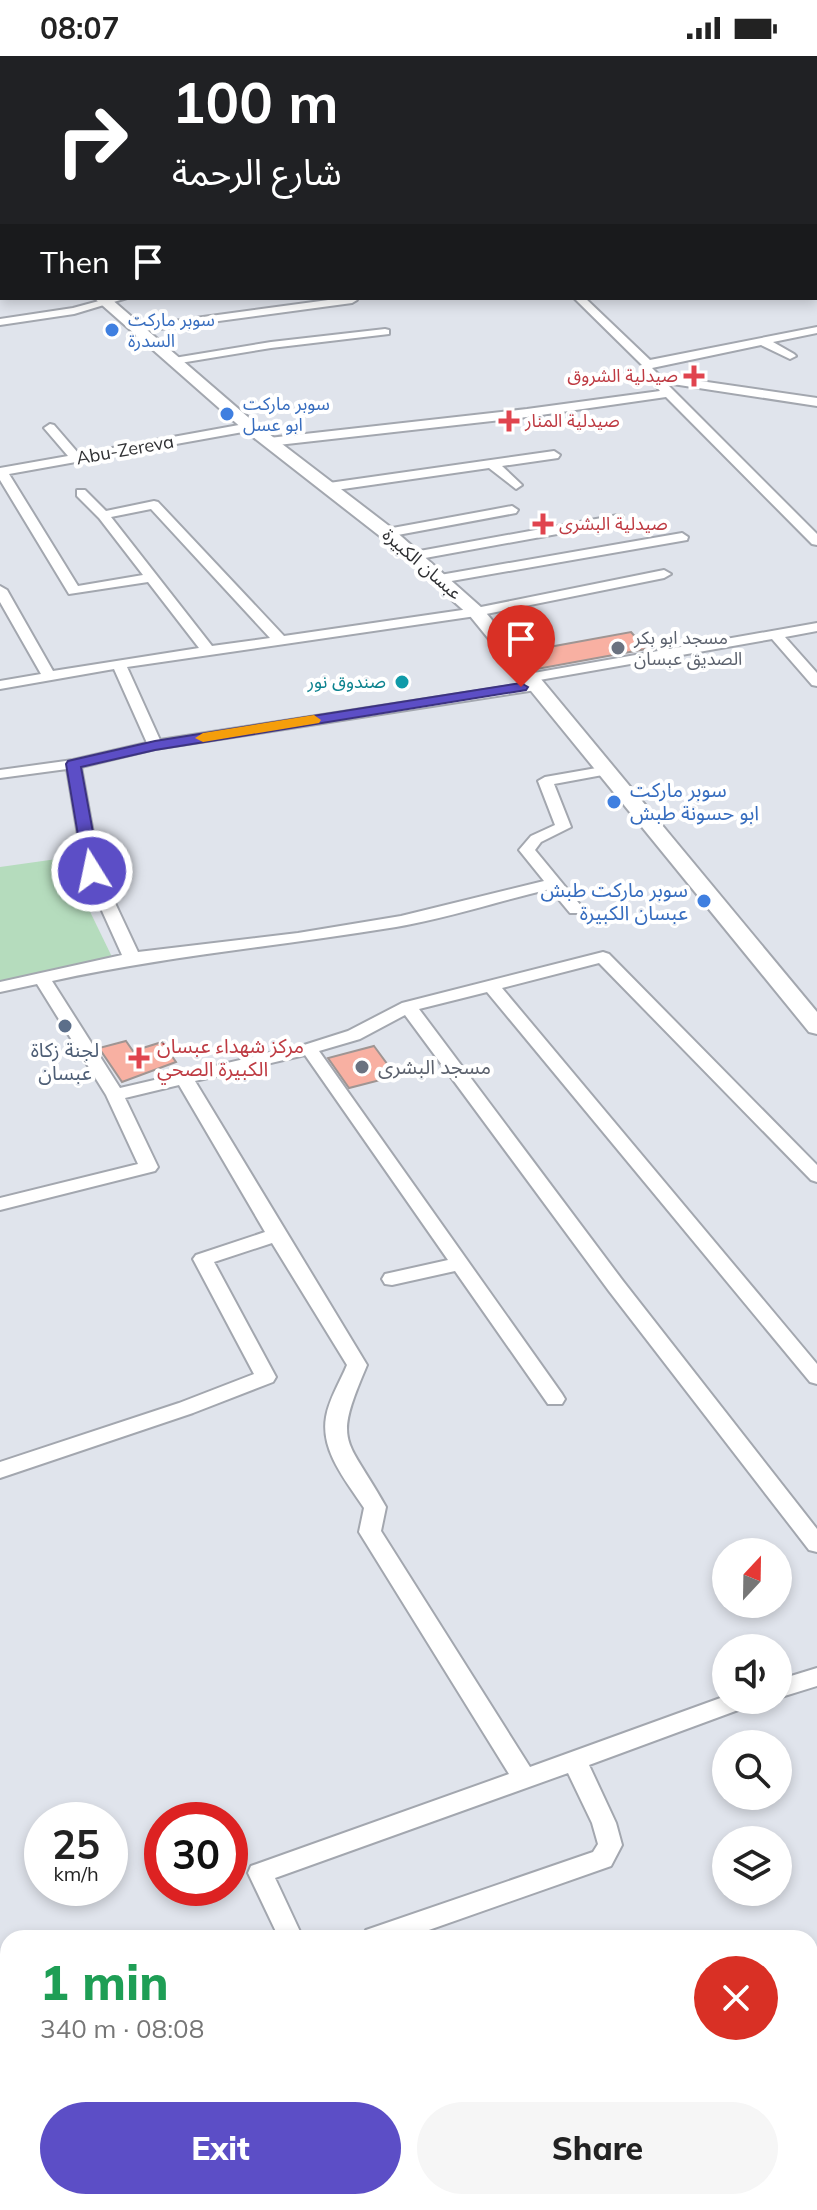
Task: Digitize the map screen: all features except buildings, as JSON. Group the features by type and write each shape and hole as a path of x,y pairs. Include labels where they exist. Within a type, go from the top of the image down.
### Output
{"main road":[{"name":"عبسان الكبيرة","path":"111,300 137,329 250,427 387,533 476,612 817,1027"}],"street":[{"path":"0,322 74,311 107,300"},
{"path":"137,329 352,300"},
{"path":"581,300 648,364"},
{"path":"648,364 817,330"},
{"path":"174,361 271,345 385,332"},
{"path":"765,342 790,356"},
{"path":"648,364 646,368 669,393 817,541"},
{"path":"657,378 817,402"},
{"path":"269,442 513,415 669,393"},
{"name":"Abu-Zereva","path":"0,472 250,427"},
{"path":"50,428 76,458"},
{"path":"329,487 494,466 554,455"},
{"path":"494,466 516,485"},
{"path":"0,472 74,591 151,578"},
{"path":"81,493 103,515 208,651"},
{"path":"103,515 154,505 280,640"},
{"path":"387,533 512,510"},
{"path":"414,556 618,519"},
{"path":"440,579 682,537"},
{"path":"0,685 119,664 476,612 664,574"},
{"path":"0,590 49,676"},
{"path":"0,774 73,764 155,745 532,682 817,627"},
{"path":"777,636 817,682"},
{"path":"119,664 155,745"},
{"path":"73,764 92,871 132,958"},
{"path":"576,910 527,850 536,839 563,827 545,781 608,770"},
{"path":"0,987 132,958 298,938 401,921 553,883"},
{"path":"115,1095 309,1049 354,1035 408,1007 603,957 817,1176"},
{"path":"0,1204 149,1167 115,1095 42,978"},
{"path":"492,987 817,1377"},
{"path":"408,1007 616,1286 817,1544"},
{"path":"309,1049 555,1399"},
{"path":"185,1080 357,1365 336,1418 335,1433 347,1464 375,1507 370,1532 524,1778"},
{"path":"0,1470 186,1408 266,1377 203,1259 276,1235"},
{"path":"392,1279 460,1264"},
{"path":"792,1685 817,1677"},
{"path":"287,1930 260,1873 712,1711"},
{"path":"398,1930 602,1859 610,1845 608,1830 579,1776 576,1760"}],"green space":[{"path":"64,858 113,959 0,985 0,867"}],"slow traffic":[{"path":"203,738 314,720"}],"place":[{"name":"سوبر ماركت السدرة","path":"112,330"},
{"name":"صيدلية الشروق","path":"694,376"},
{"name":"سوبر ماركت ابو عسل","path":"227,414"},
{"name":"صيدلية المنار","path":"509,421"},
{"name":"صيدلية البشرى","path":"543,524"},
{"name":"مسجد ابو بكر الصديق عبسان","path":"618,648"},
{"name":"صندوق نور","path":"402,682"},
{"name":"سوبر ماركت ابو حسونة طبش","path":"614,802"},
{"name":"سوبر ماركت طبش عبسان الكبيرة","path":"704,901"},
{"name":"لجنة زكاة عبسان","path":"65,1026"},
{"name":"مركز شهداء عبسان الكبيرة الصحي","path":"139,1058"},
{"name":"مسجد البشرى","path":"362,1067"}],"route":[{"path":"92,871 73,764 155,745 521,687"}]}
